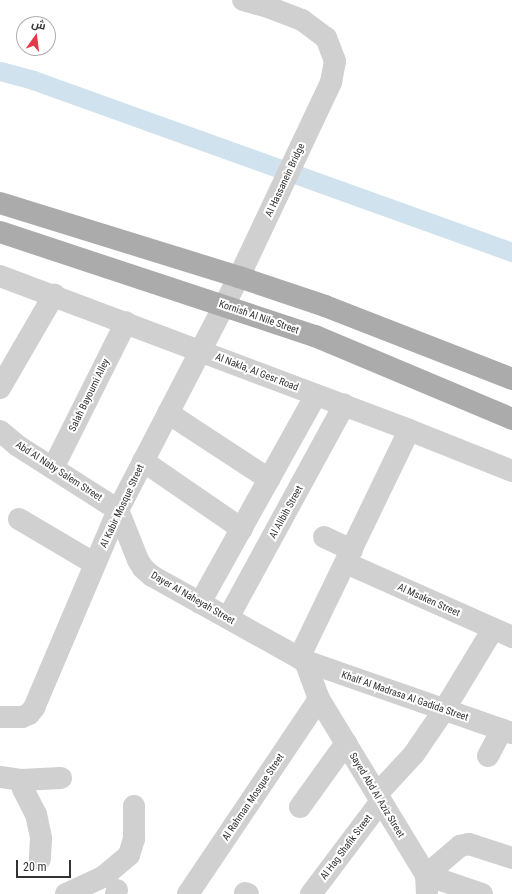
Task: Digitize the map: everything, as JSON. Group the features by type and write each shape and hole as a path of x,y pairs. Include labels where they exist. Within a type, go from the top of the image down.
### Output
{"main road":[{"path":"0,203 240,277 325,306 512,379"},
{"name":"Kornish Al Nile Street","path":"0,232 315,336 512,419"}],"street":[{"name":"Al Hassanein Bridge","path":"240,277 332,82 335,61 326,38 302,20 271,8 243,0"},
{"name":"Al Nakla, Al Gesr Road","path":"0,276 344,405 512,471"},
{"name":"Al Kabir Mosque Street","path":"0,717 22,718 29,714 34,708 118,510 240,277"},
{"path":"0,388 54,295"},
{"name":"Salah Bayoumi Alley","path":"53,468 126,322"},
{"path":"200,603 316,395"},
{"name":"Al Alibih Street","path":"228,618 344,405"},
{"path":"168,413 269,479"},
{"path":"302,660 409,430"},
{"name":"Abd Al Naby Salem Street","path":"0,432 118,510"},
{"path":"143,461 242,528"},
{"name":"Dayer Al Naheyah Street","path":"118,510 143,568 152,576 302,660"},
{"path":"19,519 95,564"},
{"name":"Al Msaken Street","path":"324,537 349,557 502,633"},
{"name":"Al Hag Shafik Street","path":"311,894 379,797 414,754 444,710 502,633"},
{"name":"Sayed Abd Al Aziz Street","path":"302,660 319,699 379,797 427,884"},
{"name":"Khalf Al Madrasa Al Gadida Street","path":"302,660 507,732"},
{"name":"Al Rahman Mosque Street","path":"188,894 319,699"},
{"path":"488,756 507,732"},
{"path":"300,807 346,743"},
{"path":"0,777 21,780 61,778"},
{"path":"21,780 36,814 41,838 40,860"},
{"path":"66,894 103,877 129,855 134,840 134,806"},
{"path":"482,894 427,884 456,849 464,845 470,844 512,858"}],"waterway":[{"path":"0,71 33,80 512,252"}]}
